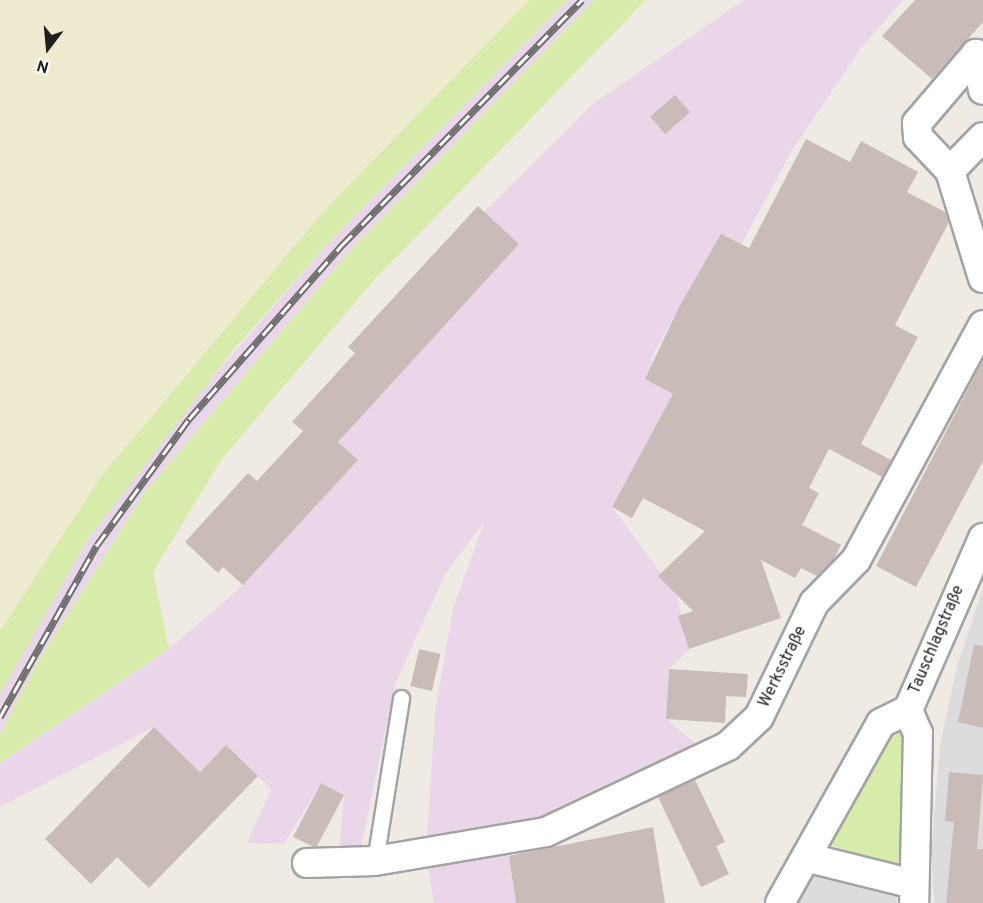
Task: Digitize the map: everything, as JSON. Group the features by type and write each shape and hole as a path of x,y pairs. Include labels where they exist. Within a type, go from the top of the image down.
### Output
{"street":[{"path":"979,49 983,90"},
{"path":"979,49 916,123 918,137 950,171 983,278"},
{"path":"950,171 983,136"},
{"name":"Werksstraße","path":"307,863 375,861 546,832 728,746 759,717 814,603 856,560 983,326"},
{"name":"Tauschlagstraße","path":"780,903 810,858 881,723 908,710 983,538"},
{"name":"Tauschlagstraße","path":"810,858 913,894 918,733 908,710"}],"lane":[{"path":"375,861 401,698"}],"shaded area":[{"path":"0,0 529,0 324,211 100,478 0,631"},
{"path":"568,0 594,0 350,251 145,492 37,663 0,734 0,694 18,655 88,539 180,415 332,239"},
{"path":"744,0 903,0 861,48 791,152 741,245 679,307 651,359 673,394 612,507 677,595 689,649 669,669 666,719 706,752 507,841 516,903 434,903 426,854 435,711 453,609 484,522 445,574 395,684 360,852 339,852 344,795 321,783 284,844 247,843 271,789 226,745 200,771 154,727 0,807 0,763 169,649 243,585 358,460 338,441 519,244 484,212 593,104"},
{"path":"983,588 983,903 934,903 931,855 940,745 957,666"},
{"path":"817,868 896,892 897,903 795,903"}],"green space":[{"path":"529,0 568,0 332,239 234,349 88,539 0,694 0,631 100,478 324,211"},
{"path":"594,0 646,0 375,279 221,460 153,572 169,649 0,763 0,734 37,663 145,492 350,251"},
{"path":"898,730 907,737 901,863 895,867 831,845 888,735"}],"building":[{"path":"915,0 983,0 983,22 932,79 882,36"},
{"path":"675,95 690,112 665,134 650,117"},
{"path":"806,139 850,162 861,141 918,172 907,192 945,212 949,222 895,325 918,337 861,444 891,460 882,477 829,449 809,488 819,493 802,525 841,545 834,559 817,576 801,568 795,578 761,560 781,618 689,649 678,616 693,611 658,576 705,531 643,498 632,518 612,507 673,394 645,379 679,307 721,234 749,248"},
{"path":"478,206 519,244 338,442 358,460 243,585 223,567 218,573 185,542 248,473 257,481 303,431 292,422 355,353 348,347"},
{"path":"983,360 983,461 916,587 876,566"},
{"path":"974,645 983,646 983,728 958,722"},
{"path":"419,649 440,654 432,691 410,686"},
{"path":"669,669 748,674 746,697 726,696 725,723 666,719"},
{"path":"154,727 200,772 226,745 258,776 149,888 117,857 91,884 45,839"},
{"path":"949,772 983,775 977,849 983,849 983,903 946,903 954,822 945,821"},
{"path":"695,780 725,842 716,846 729,874 701,887 658,797"},
{"path":"321,783 344,795 317,846 312,846 293,837"},
{"path":"653,827 665,903 516,903 509,856"}],"railway":[{"path":"0,717 97,545 189,419 342,245 582,0"}]}
